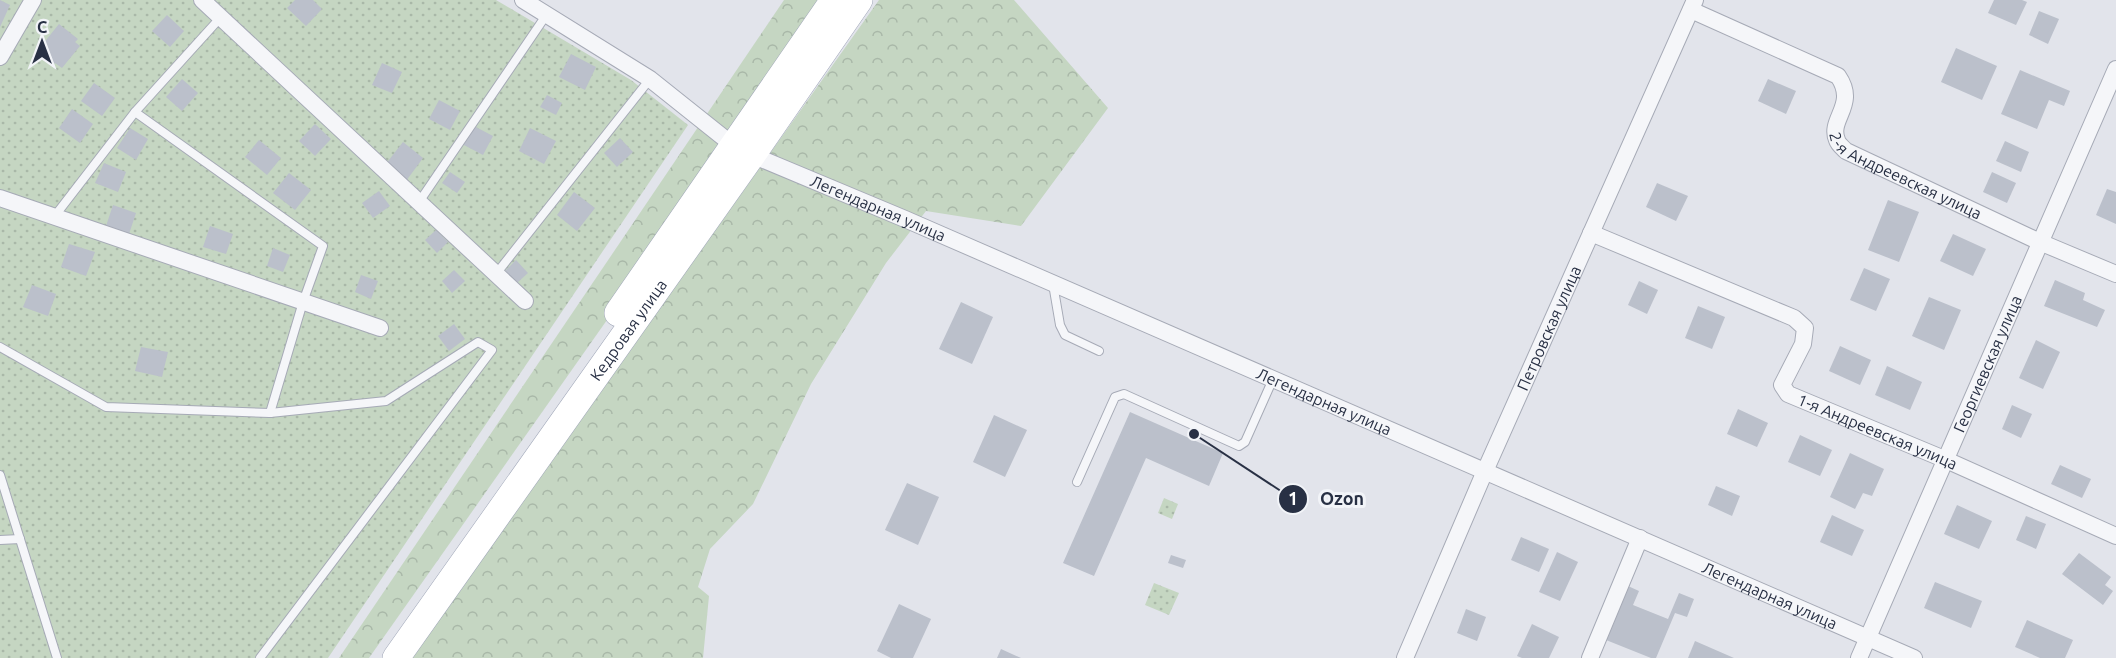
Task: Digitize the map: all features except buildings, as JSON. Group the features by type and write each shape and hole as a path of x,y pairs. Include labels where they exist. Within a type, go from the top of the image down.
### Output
{"main road":[{"name":"Кедровая улица","path":"396,658 743,150 834,0"},
{"name":"Кедровая улица","path":"377,658 743,150 858,0"}],"street":[{"path":"0,57 33,0"},
{"path":"202,0 525,301"},
{"name":"Легендарная улица","path":"524,0 650,79 743,150 1914,658"},
{"name":"Петровская улица","path":"1405,658 1485,471 1693,5"},
{"name":"2-я Андреевская улица","path":"1693,5 1838,76 1845,86 1846,100 1836,129 1837,140 1846,151 2042,243 2116,274"},
{"name":"Георгиевская улица","path":"1859,658 2116,69"},
{"path":"0,198 380,328"},
{"name":"1-я Андреевская улица","path":"1591,233 1794,318 1805,328 1803,344 1782,386 1788,394 1944,459 2116,536"},
{"path":"1590,658 1640,538"}],"lane":[{"path":"419,202 547,14"},
{"path":"54,217 135,112 221,17"},
{"path":"496,274 650,79"},
{"path":"135,112 323,246 303,302 270,413"},
{"path":"1053,283 1060,325 1065,335 1099,351"},
{"path":"0,347 106,407 270,413 386,400 478,342 492,350 260,658"},
{"path":"1077,482 1118,394 1124,394 1239,446 1245,442 1273,379"},
{"path":"0,475 57,658"},
{"path":"0,540 20,539"}],"green space":[{"path":"0,0 496,0 631,80 688,125 328,658 0,658"},
{"path":"784,0 829,0 707,178 369,658 339,658"},
{"path":"879,0 1014,0 1108,108 1021,226 926,211 886,263 811,384 753,504 710,549 698,587 709,596 703,658 411,658"},
{"path":"1164,498 1178,504 1172,519 1158,513"},
{"path":"1154,583 1179,593 1169,615 1145,605"}],"place":[{"name":"Ozon","path":"1194,434"}]}
